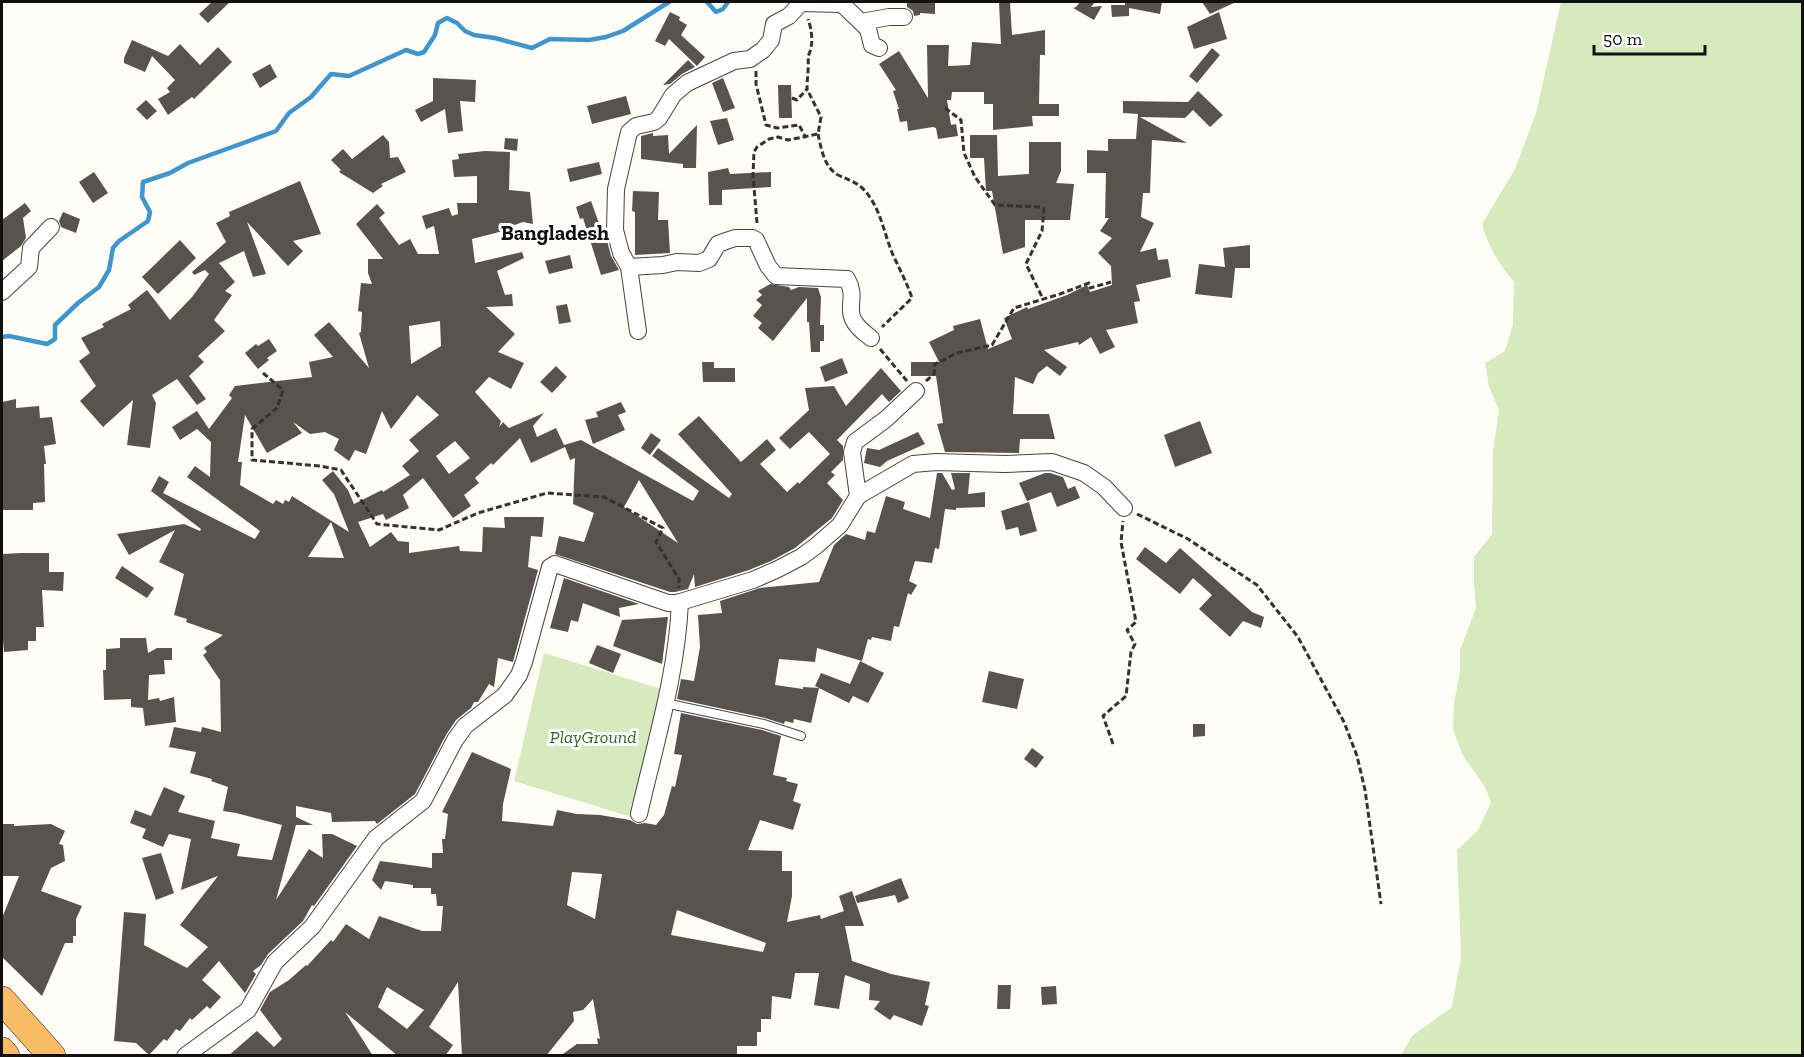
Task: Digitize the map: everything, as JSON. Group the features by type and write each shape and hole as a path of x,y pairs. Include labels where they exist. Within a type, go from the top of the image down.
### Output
{"highway":[{"path":"2,1000 52,1056"},
{"path":"2,1021 44,1056"},
{"path":"2,1051 6,1056"}],"street":[{"path":"638,331 629,267 618,242 615,208 618,178 629,132 636,126 654,122 659,118 673,94 687,83 734,61 750,59 756,55 771,40 776,22 789,16 800,2 842,4 868,29 872,45 879,48"},
{"path":"861,22 904,17"},
{"path":"2,292 29,267 31,248 51,226"},
{"path":"629,267 663,265 672,262 699,263 709,259 715,248 722,243 735,238 752,238 756,240 769,268 776,276 847,279 851,290 852,320 862,332 871,338"},
{"path":"858,496 852,452 855,442 916,391"},
{"path":"185,1056 248,1010 275,962 312,927 376,838 412,811 428,795 455,740 465,726 505,695 519,675 524,662 545,580 552,565 572,569 668,603 680,602 753,580 801,557 840,525 858,496 913,464 1052,462 1084,473 1104,487 1124,508"},
{"path":"639,814 676,651 680,602"}],"lane":[{"path":"665,703 764,724 801,736"}],"path":[{"path":"800,2 812,28 807,89 820,117 818,134 824,159 836,174 861,185 871,199 912,298 871,338 916,391 934,374 935,364 957,354 992,345 1014,308 1089,283 1090,288 1111,282"},
{"path":"756,55 756,84 766,125 777,128 799,125 806,138"},
{"path":"792,98 797,100 807,89"},
{"path":"945,108 961,120 964,153 975,177 995,205 1044,209 1042,231 1026,264 1043,299"},
{"path":"752,238 758,224 753,175 754,152 762,143 778,137 788,140 818,134"},
{"path":"263,373 283,390 278,408 252,429 252,460 341,470 377,524 386,525 439,530 478,513 547,493 604,497 663,528 656,542 679,579 680,602"},
{"path":"1113,744 1102,716 1126,696 1131,652 1135,644 1127,630 1136,622 1121,542 1124,508 1188,539 1257,585 1298,637 1344,722 1358,756 1381,904"}],"green space":[{"path":"1561,2 1802,2 1802,1055 1401,1055 1412,1036 1452,1007 1461,957 1457,850 1478,830 1491,802 1485,787 1462,754 1453,729 1454,702 1460,672 1460,650 1476,608 1474,557 1492,534 1493,452 1499,410 1489,387 1485,363 1505,351 1513,324 1514,282 1495,255 1482,224 1515,169 1536,113"},
{"name":"PlayGround","path":"544,653 671,692 641,820 514,781"}],"building":[{"path":"212,2 230,2 208,23 199,14"},
{"path":"907,2 935,2 935,14 920,13 914,16 913,11 907,7"},
{"path":"999,2 1010,2 1012,35 1045,30 1045,55 1040,55 1039,104 1059,104 1059,116 1032,116 1033,126 993,130 993,104 984,104 984,92 952,92 951,100 947,100 951,125 956,124 958,136 938,139 936,128 933,127 908,131 907,121 900,122 897,109 899,109 893,91 896,90 879,64 899,51 928,98 927,45 949,45 948,66 970,65 972,42 1001,44"},
{"path":"1080,2 1095,2 1091,7 1102,6 1094,20 1073,8"},
{"path":"1125,2 1162,2 1160,14 1129,8 1129,16 1112,17 1111,5 1125,5"},
{"path":"1202,2 1236,2 1210,14"},
{"path":"670,12 680,17 679,20 687,25 681,35 705,57 697,66 669,39 665,46 655,41"},
{"path":"1219,12 1227,39 1194,49 1187,27"},
{"path":"132,40 168,56 180,44 200,65 218,47 232,62 194,99 192,97 168,115 158,99 170,92 167,88 175,80 152,56 145,72 124,63"},
{"path":"1212,48 1220,55 1197,83 1189,76"},
{"path":"688,60 695,67 670,84 663,85"},
{"path":"270,64 277,77 260,88 252,74"},
{"path":"433,78 476,80 475,102 460,101 463,131 448,133 445,109 421,122 415,110 433,101"},
{"path":"723,78 735,108 723,112 712,83"},
{"path":"778,85 791,85 792,118 779,118"},
{"path":"1198,91 1223,115 1210,127 1193,110 1185,118 1140,117 1187,143 1152,140 1150,193 1143,193 1141,217 1154,223 1140,252 1156,248 1158,260 1168,259 1171,277 1136,285 1140,301 1134,302 1138,323 1106,330 1115,347 1100,354 1091,337 1079,345 1078,342 1044,350 1067,367 1060,376 1047,366 1038,373 1033,384 1015,377 1013,414 1049,414 1055,439 1020,439 1019,453 945,452 937,424 943,423 936,376 911,376 911,362 939,362 929,342 954,330 953,326 980,319 988,349 1012,339 1004,318 1027,307 1028,309 1067,295 1087,285 1090,292 1112,285 1111,266 1098,253 1112,238 1100,231 1109,218 1105,218 1106,173 1087,173 1087,150 1108,151 1108,139 1136,139 1138,114 1123,113 1123,101 1188,102"},
{"path":"626,96 631,114 592,124 587,106"},
{"path":"146,100 157,111 147,120 136,109"},
{"path":"727,118 734,140 718,145 710,121"},
{"path":"697,125 696,168 683,168 683,164 641,159 641,136 653,133 653,136 668,135 669,154"},
{"path":"383,135 389,142 390,158 398,157 406,172 381,184 383,186 373,193 339,172 341,170 331,160 343,149 352,159"},
{"path":"970,135 997,135 998,176 1029,174 1029,142 1061,142 1061,171 1056,183 1074,184 1070,220 1025,220 1025,247 1003,254 992,191 986,191 984,158 970,158"},
{"path":"505,138 518,139 517,151 504,149"},
{"path":"485,151 510,152 509,190 530,192 533,224 523,222 503,229 503,231 472,239 475,263 522,252 524,258 497,271 505,295 512,294 513,306 486,307 515,334 498,352 524,363 511,389 489,377 475,392 501,421 499,427 503,422 509,428 544,413 533,426 537,437 556,428 564,445 581,440 693,501 699,491 652,456 658,448 729,498 732,494 678,434 699,416 741,462 767,439 776,450 760,464 787,492 798,482 799,484 830,454 809,432 790,449 779,438 809,410 805,388 834,386 846,406 881,368 901,391 889,402 882,394 837,440 843,446 843,460 831,472 835,475 827,483 843,500 832,518 795,548 771,561 695,587 694,574 688,589 670,592 555,554 559,536 584,542 594,513 573,504 575,458 570,460 565,447 531,463 520,438 493,465 491,463 475,478 479,483 464,495 471,506 453,518 423,478 403,495 409,508 386,520 383,514 358,522 370,547 391,532 398,541 409,542 409,553 459,546 460,551 482,552 483,527 505,528 504,517 544,517 542,537 531,536 528,567 538,570 513,662 498,658 494,687 489,684 478,702 474,702 471,708 456,720 415,794 377,824 375,821 332,822 331,813 296,806 296,817 313,825 296,825 276,900 309,849 323,858 322,834 332,834 357,846 314,906 312,905 303,921 253,971 256,974 245,993 219,961 202,980 221,997 210,1009 207,1006 192,1020 190,1018 180,1031 176,1029 167,1041 164,1039 149,1055 136,1043 114,1041 124,912 146,914 144,945 187,968 208,947 180,925 218,876 181,890 191,839 169,834 163,847 142,838 146,829 130,823 135,810 151,816 164,787 185,796 178,812 215,821 211,838 240,844 237,856 272,860 282,825 223,811 228,787 211,781 212,779 190,773 196,752 169,747 174,727 201,732 202,727 221,732 220,680 203,655 207,652 204,648 223,635 186,622 187,619 174,615 184,574 159,562 175,530 129,555 117,534 184,524 200,531 201,529 151,491 159,476 169,482 163,493 255,539 260,531 187,477 195,466 210,477 211,442 197,429 180,440 172,427 197,411 209,429 232,398 229,395 235,386 312,377 309,362 333,357 314,335 329,322 369,368 359,333 361,332 362,312 358,311 361,283 372,284 368,273 368,259 383,259 356,224 377,204 385,213 379,218 399,245 410,239 418,254 439,254 434,226 426,229 422,216 449,208 452,216 458,214 457,203 477,203 477,176 454,177 452,160 459,159 458,154","holes":["440,321 441,346 411,364 409,326","417,395 439,415 409,440 419,451 402,466 410,475 383,492 382,490 354,504 348,490 333,471 322,480 334,494 349,532 292,496 289,502 285,500 283,504 276,500 273,504 240,485 242,462 238,462 245,415 267,453 302,433 293,422 310,434 325,432 339,439 334,450 349,461 355,450 366,454 382,411 391,429","455,441 470,458 449,474 436,456","639,480 678,543 624,507","331,522 344,558 308,557"]},
{"path":"599,162 602,174 570,182 567,169"},
{"path":"728,168 730,174 771,172 771,187 722,190 722,205 709,205 708,172"},
{"path":"94,172 108,193 93,203 79,182"},
{"path":"300,181 321,234 293,241 303,251 288,266 247,222 266,274 253,277 244,251 219,263 235,282 225,291 232,295 214,320 225,331 198,356 204,362 189,376 206,399 197,405 177,379 152,395 156,403 150,448 127,445 133,400 103,427 80,401 96,386 79,361 90,353 81,338 104,327 102,324 131,309 128,305 147,290 170,320 192,297 209,274 205,270 194,275 192,272 226,242 216,223 230,216 229,212"},
{"path":"633,191 659,192 658,220 668,220 670,253 635,255"},
{"path":"591,201 600,226 603,225 611,256 619,270 601,275 583,218 580,219 576,207"},
{"path":"25,203 31,211 23,218 26,238 21,246 2,261 2,220"},
{"path":"63,212 80,219 76,233 61,227 59,221"},
{"path":"180,240 196,258 158,294 142,277"},
{"path":"1250,245 1250,268 1235,268 1232,298 1195,294 1199,264 1225,267 1223,248"},
{"path":"570,255 573,268 549,274 545,261"},
{"path":"770,284 789,287 791,290 799,287 818,288 821,297 820,325 824,325 824,341 820,341 820,352 811,352 807,298 773,341 758,328 762,323 753,316 762,305 756,300 762,295 758,291"},
{"path":"567,304 571,322 559,324 556,306"},
{"path":"269,339 277,351 258,369 245,353 256,344 258,346"},
{"path":"842,358 848,373 825,382 820,367"},
{"path":"702,362 714,362 714,368 735,368 735,382 703,382"},
{"path":"556,366 567,377 552,393 540,382"},
{"path":"16,399 16,408 39,406 40,418 52,417 56,444 44,446 45,502 33,503 33,510 2,510 2,402"},
{"path":"621,402 626,412 618,415 625,430 593,444 585,420 598,417 596,412"},
{"path":"1200,421 1212,453 1175,467 1164,435"},
{"path":"918,432 925,444 887,461 880,467 864,463 867,448 879,450"},
{"path":"651,433 661,440 650,455 641,448"},
{"path":"937,473 942,473 952,490 955,489 951,473 970,473 968,494 985,492 985,507 945,509 939,549 935,548 932,563 915,561 909,581 917,585 911,595 908,593 899,627 894,626 891,641 872,637 871,640 868,639 862,661 817,648 815,662 779,659 775,685 803,689 803,687 819,688 811,723 794,719 793,723 785,721 784,724 677,699 681,679 694,681 700,647 698,615 722,613 720,601 760,588 819,582 834,545 846,534 865,540 867,531 875,533 886,496 905,502 903,509 930,518"},
{"path":"1045,473 1063,477 1068,489 1075,486 1080,498 1057,507 1051,492 1027,501 1019,483"},
{"path":"1029,502 1037,531 1020,536 1018,527 1006,530 1001,511"},
{"path":"1145,547 1166,563 1180,548 1252,612 1264,617 1261,628 1243,621 1230,637 1199,609 1212,595 1193,578 1180,594 1136,559"},
{"path":"49,553 49,572 64,572 63,591 42,590 44,627 36,627 36,641 28,641 28,650 4,652 2,554"},
{"path":"122,566 154,588 147,598 115,578"},
{"path":"564,578 639,604 619,608 620,617 583,603 578,622 571,620 568,632 550,628"},
{"path":"668,617 662,664 613,646 622,620"},
{"path":"120,638 146,638 148,653 157,648 172,648 172,660 164,660 165,674 149,675 148,700 159,698 160,701 174,697 176,722 145,726 143,708 131,707 131,699 104,700 103,670 106,670 106,649 120,648"},
{"path":"597,645 621,654 613,673 589,663"},
{"path":"860,661 884,673 868,703 853,696 849,703 815,686 821,673 850,684"},
{"path":"989,671 1024,679 1017,709 982,702"},
{"path":"681,713 781,736 773,775 787,778 786,781 798,784 793,801 801,804 793,830 760,820 748,850 782,851 782,871 792,871 792,896 787,922 820,915 821,919 844,911 839,896 852,891 864,926 845,926 852,961 891,974 930,982 925,1005 929,1006 922,1026 894,1015 890,1020 874,1009 880,1001 869,1000 870,984 845,975 839,1009 814,1005 819,973 795,973 791,999 772,996 771,1019 761,1019 761,1032 757,1032 757,1046 737,1046 737,1056 560,1056 577,1044 598,1044 597,1038 600,1039 593,999 583,1010 573,1012 574,1021 546,1056 462,1056 458,982 429,1027 453,1045 445,1056 398,1056 345,1012 373,1056 228,1056 257,1031 274,1047 282,1039 260,1010 270,992 307,966 331,940 333,942 346,924 369,939 379,916 422,931 441,931 443,906 437,906 436,894 431,894 431,888 413,888 413,885 385,881 381,890 372,880 380,861 432,868 432,853 443,853 442,839 445,839 448,814 442,812 472,752 511,769 503,804 502,821 553,826 557,810 630,820 637,824 656,825 664,815 672,786 675,787 682,755 674,754","holes":["572,872 602,874 595,919 567,905","677,910 766,943 763,952 671,935","387,987 424,1010 407,1029 378,1007"]},
{"path":"1193,724 1205,724 1205,736 1193,737"},
{"path":"1032,748 1044,757 1036,768 1024,759"},
{"path":"2,824 14,824 14,826 51,824 65,831 59,844 63,845 65,861 51,868 41,891 82,906 76,919 76,936 73,936 73,943 65,943 42,996 2,957 2,918 19,876 2,876"},
{"path":"161,853 174,893 156,900 142,858"},
{"path":"901,878 909,898 898,903 895,895 857,903 855,896"},
{"path":"998,985 1011,985 1010,1009 997,1009"},
{"path":"1056,986 1057,1004 1042,1005 1041,987"}],"waterway":[{"path":"2,337 9,336 47,344 55,339 55,325 99,287 109,270 113,248 119,241 148,221 150,212 142,197 143,182 276,131 289,113 311,97 331,74 349,76 406,50 418,54 424,52 435,35 438,23 447,18 474,35 532,48 550,39 589,40 606,37 623,31 669,2"},
{"path":"707,2 716,12 723,9 728,2"}],"district":[{"name":"Bangladesh","path":"555,233"}]}
